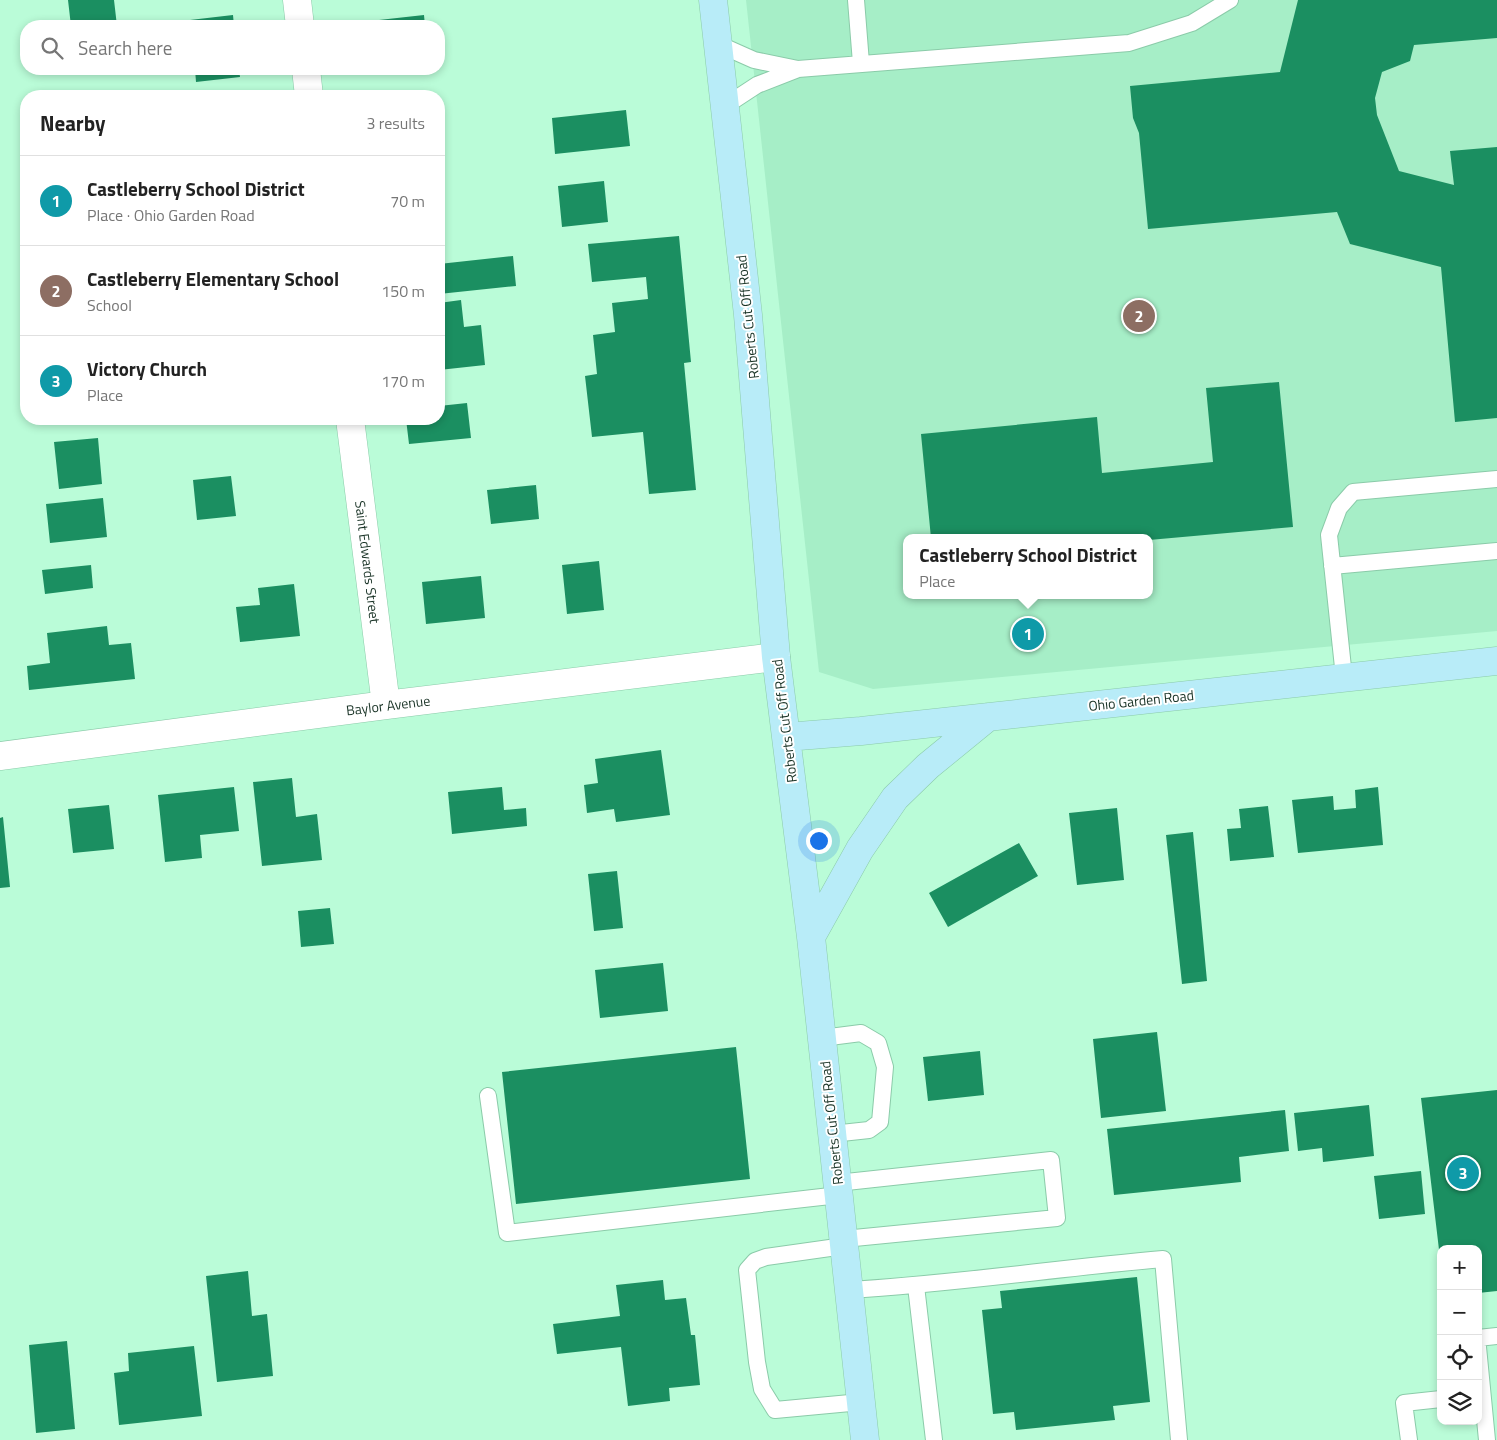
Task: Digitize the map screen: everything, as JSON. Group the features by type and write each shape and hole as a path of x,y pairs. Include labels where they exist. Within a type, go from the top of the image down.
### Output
{"street":[{"path":"297,0 299,20"},
{"name":"Roberts Cut Off Road","path":"713,0 748,315 776,657 811,937 865,1440"},
{"path":"307,75 308,90"},
{"name":"Saint Edwards Street","path":"351,425 386,705"},
{"name":"Baylor Avenue","path":"0,756 386,705 776,657"},
{"name":"Ohio Garden Road","path":"786,737 861,731 1497,661"},
{"path":"811,937 860,849 896,798 928,766 988,717"}],"lane":[{"path":"856,0 861,63"},
{"path":"718,44 754,60 798,68 1129,43 1192,23 1230,0"},
{"path":"725,106 757,85 798,68"},
{"path":"1344,677 1329,535 1339,508 1352,492 1497,479"},
{"path":"1332,566 1497,551"},
{"path":"822,1038 861,1033 878,1042 885,1067 880,1122 869,1130 832,1134"},
{"path":"488,1096 507,1233 1051,1160 1056,1218 844,1242 766,1256 755,1261 747,1270 762,1389 775,1410 861,1402"},
{"path":"849,1290 916,1286 1163,1259 1179,1440"},
{"path":"916,1286 934,1440"},
{"path":"1482,1338 1497,1336"},
{"path":"1409,1440 1404,1403 1437,1399"},
{"path":"1482,1402 1487,1440"}],"shaded area":[{"path":"746,0 1497,0 1497,631 873,689 819,672"}],"building":[{"path":"68,0 114,0 116,20 70,20"},
{"path":"1298,0 1497,0 1497,38 1414,45 1410,61 1382,72 1375,98 1377,115 1399,171 1454,185 1450,151 1497,147 1497,418 1455,422 1441,267 1350,244 1337,212 1148,229 1139,133 1133,118 1130,86 1280,72"},
{"path":"233,15 233,20 190,20"},
{"path":"424,15 424,20 379,20"},
{"path":"195,75 240,75 240,77 196,82"},
{"path":"626,110 630,146 555,154 552,118"},
{"path":"604,181 608,222 562,227 558,186"},
{"path":"679,236 691,362 684,363 696,490 649,494 643,432 592,437 585,376 597,374 593,335 615,332 612,303 648,299 646,277 592,282 588,244"},
{"path":"513,256 516,286 445,293 445,263"},
{"path":"461,300 464,327 481,325 485,365 445,369 445,302"},
{"path":"1279,382 1293,527 1153,540 1153,534 931,534 921,434 1097,417 1102,473 1213,462 1206,388"},
{"path":"467,403 471,438 409,444 407,425 445,425 445,405"},
{"path":"98,438 102,484 59,489 54,442"},
{"path":"231,476 236,516 197,520 193,480"},
{"path":"536,485 539,519 491,524 487,490"},
{"path":"103,498 107,537 50,543 46,504"},
{"path":"599,561 604,610 567,614 562,565"},
{"path":"91,565 93,588 45,594 42,570"},
{"path":"481,576 485,618 426,624 422,582"},
{"path":"294,584 300,636 240,642 236,607 260,605 258,588"},
{"path":"107,626 109,645 131,643 135,679 29,690 27,666 50,663 47,633"},
{"path":"661,750 670,815 616,822 614,809 587,813 584,785 598,783 595,759"},
{"path":"292,778 296,817 317,814 322,860 262,866 253,782"},
{"path":"234,787 239,831 200,835 202,858 165,862 158,795"},
{"path":"502,787 504,810 526,808 527,826 452,834 448,792"},
{"path":"1378,787 1383,845 1298,853 1292,800 1333,796 1334,810 1356,808 1355,790"},
{"path":"109,805 114,849 73,853 68,809"},
{"path":"1268,806 1274,857 1230,861 1227,829 1241,828 1239,809"},
{"path":"1117,808 1124,880 1077,885 1069,813"},
{"path":"3,817 10,887 0,888 0,818"},
{"path":"1193,832 1207,981 1182,984 1166,835"},
{"path":"1019,843 1038,876 948,927 929,893"},
{"path":"617,871 623,928 594,931 588,874"},
{"path":"330,908 334,944 301,947 298,911"},
{"path":"663,963 668,1011 600,1018 595,970"},
{"path":"1157,1032 1166,1111 1101,1118 1093,1039"},
{"path":"736,1047 750,1179 516,1204 502,1072"},
{"path":"980,1051 984,1095 928,1101 923,1057"},
{"path":"1497,1090 1497,1291 1482,1293 1482,1245 1438,1245 1421,1098"},
{"path":"1369,1105 1374,1156 1323,1162 1322,1148 1298,1151 1294,1113"},
{"path":"1285,1110 1289,1151 1239,1157 1241,1182 1114,1195 1107,1129"},
{"path":"1421,1171 1425,1214 1379,1219 1374,1176"},
{"path":"248,1271 252,1316 267,1314 273,1376 217,1382 206,1276"},
{"path":"1137,1277 1150,1402 1113,1406 1115,1420 1016,1430 1014,1412 993,1414 982,1310 1002,1308 1000,1291"},
{"path":"663,1280 665,1300 686,1298 691,1335 695,1335 700,1385 669,1388 670,1401 628,1406 621,1347 557,1354 553,1324 620,1316 616,1285"},
{"path":"67,1341 75,1429 36,1433 29,1345"},
{"path":"194,1346 202,1416 119,1425 114,1373 129,1371 128,1353"}],"place":[{"name":"Castleberry Elementary School","path":"1139,316"},
{"name":"Castleberry School District","path":"1028,634"},
{"name":"Victory Church","path":"1463,1173"}]}
